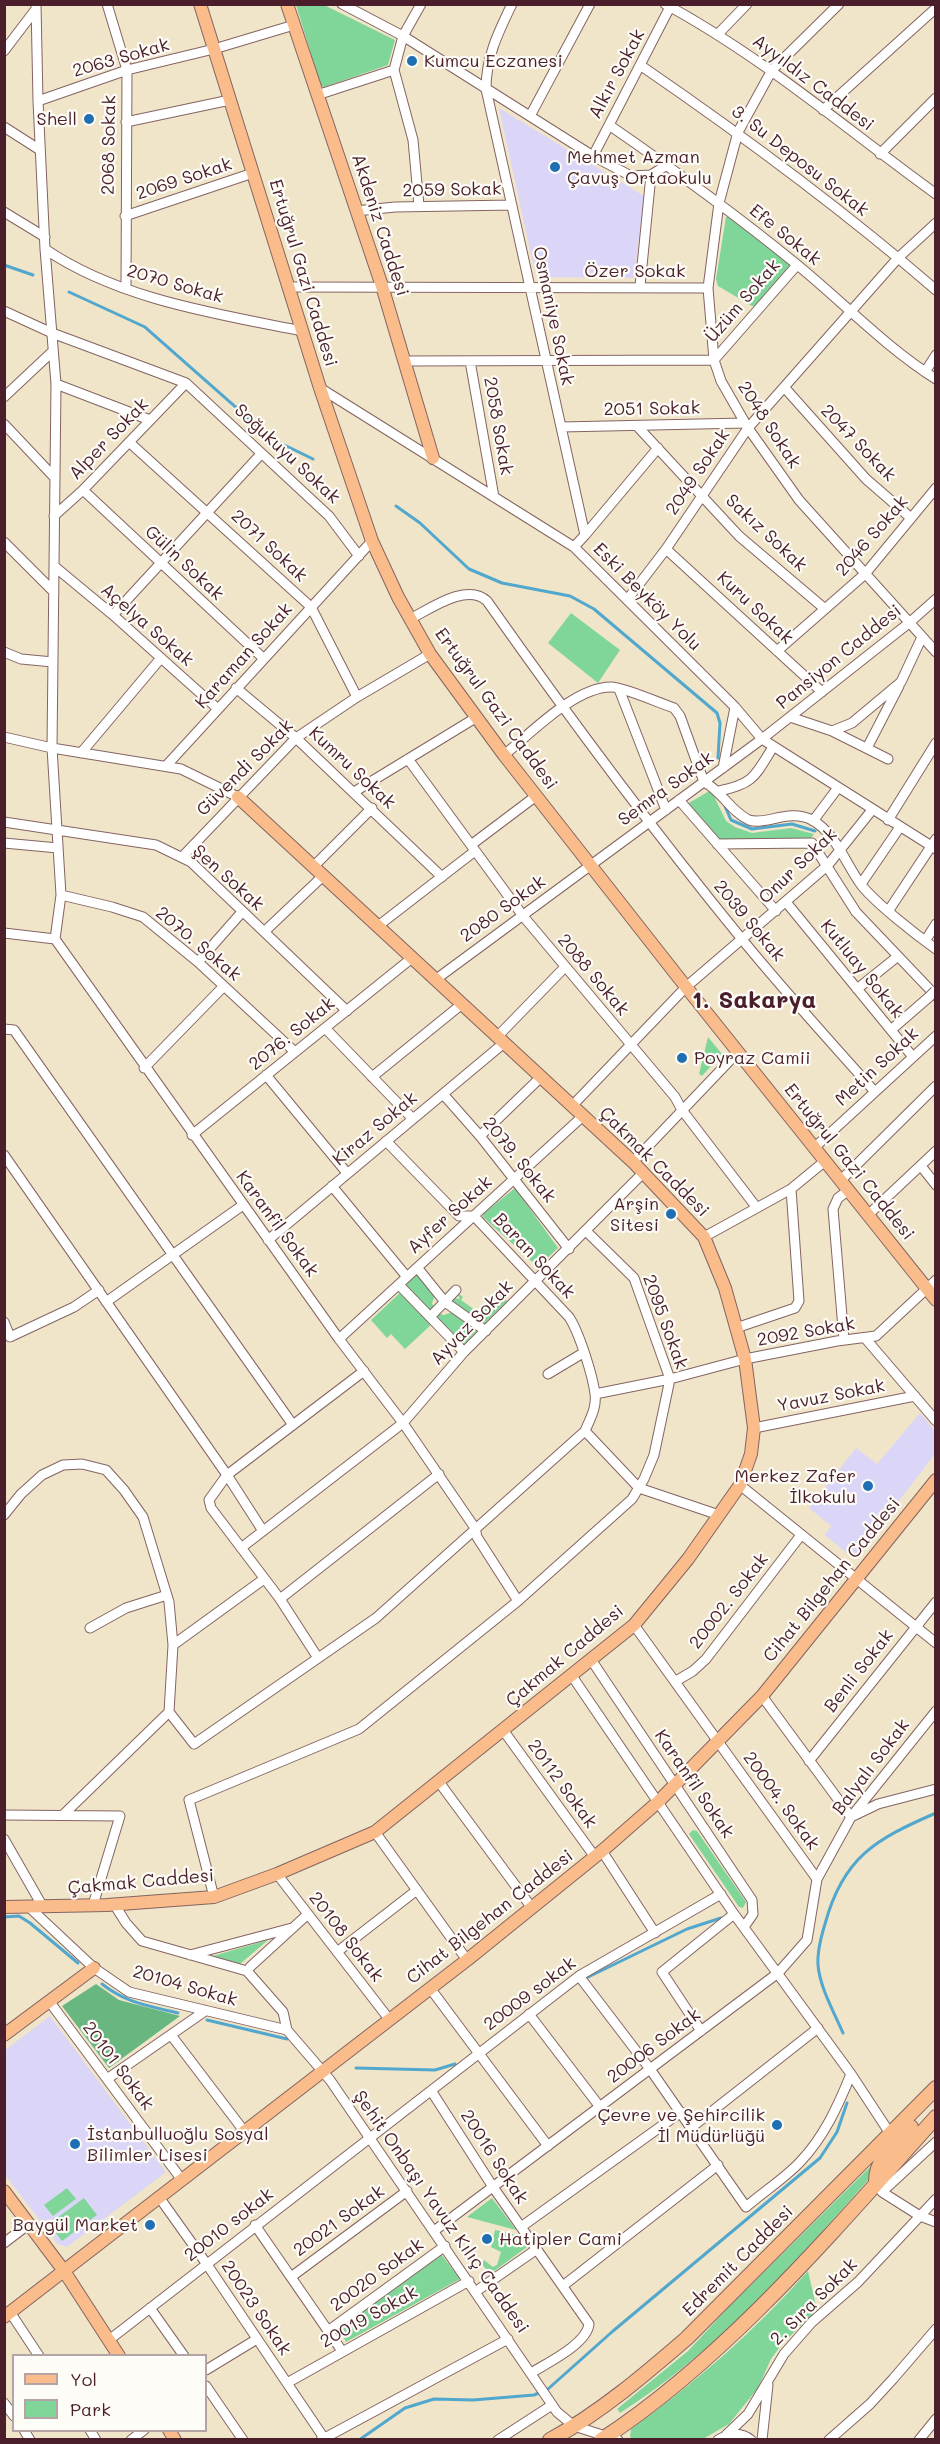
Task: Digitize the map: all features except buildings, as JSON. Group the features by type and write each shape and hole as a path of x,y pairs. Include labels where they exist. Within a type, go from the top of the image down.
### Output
{"highway":[{"name":"Edremit Caddesi","path":"550,2439 574,2426 651,2369 687,2338 936,2088"},
{"path":"879,2188 876,2172 880,2161 916,2122 936,2094"},
{"path":"609,2438 716,2350 879,2188 936,2117"}],"main road":[{"name":"Ertuğrul Gazi Caddesi","path":"200,4 320,388 372,541 410,619 430,654 504,755 868,1215 931,1284 936,1300"},
{"name":"Akdeniz Caddesi","path":"287,4 382,286 433,458"},
{"name":"Çakmak Caddesi","path":"4,1908 214,1897 277,1874 375,1832 592,1661 634,1625 688,1559 740,1485 751,1454 754,1428 745,1359 725,1288 704,1237 633,1162 238,798"},
{"name":"Cihat Bilgehan Caddesi","path":"7,2315 532,1908 599,1854 658,1802 762,1696 936,1480"},
{"path":"6,2032 94,1968"},
{"path":"4,2191 64,2271 118,2354"}],"street":[{"name":"2068 Sokak","path":"107,4 127,70 126,289"},
{"path":"342,4 403,36 593,156 631,176 651,176 667,165"},
{"path":"419,206 413,140 394,70 403,36 421,4"},
{"name":"Osmaniye Sokak","path":"512,4 499,30 486,69 486,89 585,535"},
{"path":"530,116 590,4"},
{"path":"718,34 747,4"},
{"name":"2048 Sokak","path":"839,4 772,70 738,132 719,203 708,288 714,360 721,381 746,426 799,500 936,652"},
{"name":"Ayyıldız Caddesi","path":"668,6 718,34 772,70 880,154 936,194"},
{"name":"Alkır Sokak","path":"593,156 668,6"},
{"path":"4,51 36,7"},
{"path":"4,933 55,939 61,895 52,748 56,384 45,249 36,7"},
{"path":"823,110 936,8"},
{"name":"2063 Sokak","path":"38,101 127,70 214,49 294,26"},
{"name":"3. Su Deposu Sokak","path":"640,65 738,132 936,290"},
{"path":"317,95 394,70"},
{"path":"880,154 936,98"},
{"path":"126,122 230,100"},
{"path":"926,107 936,113"},
{"name":"Efe Sokak","path":"609,124 719,203 797,265 851,313 924,372 936,379"},
{"path":"4,127 40,150"},
{"name":"2069 Sokak","path":"125,216 253,173"},
{"path":"640,286 651,176"},
{"name":"2059 Sokak","path":"356,211 419,206 512,205"},
{"path":"4,212 45,237"},
{"name":"2049 Sokak","path":"627,600 666,549 746,426 851,313 898,258 936,223"},
{"name":"2070 Sokak","path":"45,249 66,263 126,289 226,316 302,331"},
{"name":"Üzüm Sokak","path":"714,360 797,265"},
{"name":"Özer Sokak","path":"290,287 640,286 708,288"},
{"path":"4,311 52,333 186,383"},
{"path":"4,397 53,351"},
{"path":"924,372 936,356"},
{"path":"404,361 714,360"},
{"name":"2058 Sokak","path":"470,361 494,497"},
{"name":"Alper Sokak","path":"54,516 83,490 186,383"},
{"name":"Soğukuyu Sokak","path":"186,383 329,516 359,556"},
{"path":"56,384 150,420"},
{"name":"2047 Sokak","path":"784,387 866,479 911,518"},
{"name":"Eski Beyköy Yolu","path":"320,388 574,547 735,707 762,739 837,789 934,845"},
{"path":"4,424 55,478"},
{"name":"Sakız Sokak","path":"637,426 739,536 825,609"},
{"name":"2051 Sokak","path":"561,427 746,426"},
{"name":"2071 Sokak","path":"129,442 208,511 311,607 357,697"},
{"path":"574,547 658,448"},
{"path":"113,615 261,454"},
{"name":"Gülin Sokak","path":"83,490 263,658"},
{"name":"2046 Sokak","path":"777,651 865,574 934,492"},
{"name":"Karaman Sokak","path":"166,766 372,541"},
{"path":"4,542 54,592"},
{"name":"Kuru Sokak","path":"666,549 822,692"},
{"name":"Açelya Sokak","path":"54,566 113,615 218,709"},
{"name":"2039 Sokak","path":"410,619 453,597 481,596 649,822 742,939 875,1092"},
{"name":"Pansiyon Caddesi","path":"762,739 936,599"},
{"path":"867,748 922,637"},
{"path":"4,652 21,658 53,662"},
{"name":"Güvendi Sokak","path":"182,857 296,738 357,697 430,654"},
{"path":"81,753 161,658"},
{"path":"832,731 852,723 901,682"},
{"path":"504,755 562,707 592,691 614,687 674,708 681,716 704,782 719,791 736,812 752,821 797,815 813,820 832,839 861,884 936,949"},
{"name":"Kumru Sokak","path":"236,688 296,738 442,877"},
{"path":"619,689 666,810"},
{"path":"723,768 735,707"},
{"path":"354,792 477,717"},
{"path":"790,717 832,731 888,759"},
{"path":"4,737 52,748 181,769 238,798"},
{"name":"Semra Sokak","path":"590,866 762,739"},
{"path":"888,820 936,743"},
{"path":"719,791 742,785 752,779 773,747"},
{"name":"2088 Sokak","path":"408,759 522,915 675,1097 682,1110 757,1208"},
{"path":"813,820 837,789"},
{"path":"378,926 442,877 536,796"},
{"path":"679,800 776,911"},
{"path":"314,866 372,808"},
{"name":"Onur Sokak","path":"572,1106 686,987 828,865 872,810"},
{"name":"Şen Sokak","path":"4,822 156,845 182,857 191,862 347,1011"},
{"path":"861,884 900,827"},
{"path":"4,843 58,848"},
{"path":"717,844 812,843 856,912 934,994 891,1030"},
{"path":"889,910 934,845"},
{"name":"2080 Sokak","path":"435,980 590,866"},
{"path":"264,932 324,875"},
{"name":"2070. Sokak","path":"61,895 143,917 198,962 295,1052"},
{"name":"Kutluay Sokak","path":"786,903 913,1057"},
{"path":"198,962 242,912"},
{"path":"925,941 936,924"},
{"name":"Karanfil Sokak","path":"55,939 144,1068 339,1339 404,1423 475,1528 477,1537 518,1601"},
{"path":"858,989 897,957"},
{"name":"2076. Sokak","path":"192,1135 412,958"},
{"name":"Kiraz Sokak","path":"268,1240 443,1094 500,1040 566,967"},
{"path":"144,1068 224,986"},
{"path":"372,1077 462,1004"},
{"path":"325,1028 413,1119"},
{"path":"4,1029 14,1030 292,1425"},
{"name":"Metin Sokak","path":"815,1147 936,1036"},
{"path":"633,1162 738,1052"},
{"path":"266,1075 347,1173"},
{"path":"480,1136 541,1077"},
{"path":"841,1180 936,1086"},
{"name":"2079. Sokak","path":"443,1094 480,1136 569,1249"},
{"name":"Ayfer Sokak","path":"339,1339 583,1116"},
{"name":"Baran Sokak","path":"386,1142 459,1216 474,1216 537,1281 576,1327 595,1395 594,1410 585,1431"},
{"path":"868,1215 936,1151"},
{"path":"4,1155 227,1475 263,1531"},
{"path":"704,1237 792,1189 825,1161"},
{"path":"921,1166 936,1185"},
{"name":"Ayvaz Sokak","path":"241,1548 404,1423 464,1352 643,1173"},
{"path":"332,1186 407,1277"},
{"path":"736,1328 795,1308 799,1301 792,1189"},
{"path":"844,1340 833,1209 838,1198 849,1190"},
{"path":"106,1302 243,1205"},
{"name":"2095 Sokak","path":"214,1897 189,1800 359,1729 518,1601 632,1499 639,1488 654,1455 670,1379 634,1278 586,1231"},
{"path":"420,1271 445,1302 486,1331"},
{"name":"2092 Sokak","path":"595,1395 670,1379 745,1359 876,1336 931,1284"},
{"path":"402,1288 464,1352"},
{"path":"4,1322 10,1337 74,1307 99,1290"},
{"path":"430,1317 456,1290"},
{"path":"865,1338 936,1421"},
{"path":"548,1374 583,1353"},
{"path":"318,1658 280,1599 211,1508 209,1500 227,1475 364,1371"},
{"name":"Yavuz Sokak","path":"754,1428 915,1396"},
{"path":"4,1515 42,1475 63,1465 82,1464 106,1470 124,1490 143,1517 167,1595 173,1645 169,1712 194,1744 376,1618 585,1431 639,1488 719,1515"},
{"path":"280,1599 439,1474"},
{"path":"740,1485 936,1643"},
{"name":"20002. Sokak","path":"676,1682 706,1659 801,1535"},
{"path":"173,1645 264,1579"},
{"path":"90,1628 126,1608 167,1595"},
{"name":"Benli Sokak","path":"809,1761 936,1602"},
{"name":"20004. Sokak","path":"634,1625 817,1879"},
{"name":"Karanfil Sokak","path":"592,1661 752,1900 753,1914 744,1927"},
{"path":"573,1676 734,1914 851,2074 891,2134"},
{"path":"762,1696 851,1817 878,1804 936,1789"},
{"name":"Balyalı Sokak","path":"778,1973 807,1940 817,1879 851,1817 936,1711"},
{"path":"64,1814 169,1712"},
{"name":"20112 Sokak","path":"503,1731 599,1854 655,1933"},
{"path":"439,1782 532,1908"},
{"path":"4,1815 120,1816 93,1905"},
{"path":"375,1832 466,1960"},
{"name":"20104 Sokak","path":"4,1839 37,1907 94,1968 129,1992 287,2030"},
{"name":"20108 Sokak","path":"277,1874 389,2019"},
{"path":"337,1952 417,1890"},
{"name":"20009 sokak","path":"370,2138 432,2092 478,2053 531,2017 579,1977 721,1894"},
{"name":"Şehit Onbaşı Yavuz Kılıç Caddesi","path":"114,1904 126,1923 142,1941 247,1971 283,2013 287,2030 323,2071 445,2246 550,2403 560,2416 574,2426"},
{"path":"250,1967 308,1914"},
{"path":"701,2031 662,1972 734,1914"},
{"path":"189,1955 292,1928"},
{"name":"20006 Sokak","path":"434,2231 778,1973"},
{"path":"579,1977 650,2069 746,2207 799,2163 816,2143 836,2111 851,2074"},
{"path":"430,1988 548,2146"},
{"name":"20101 Sokak","path":"49,2001 182,2180"},
{"path":"107,2079 205,2011"},
{"path":"531,2017 600,2106"},
{"path":"692,2127 818,2028"},
{"path":"171,2035 244,2131"},
{"name":"20016 Sokak","path":"432,2092 493,2187 564,2285 589,2324 589,2329 582,2338 563,2354 531,2373"},
{"path":"521,2227 681,2112"},
{"name":"20010 sokak","path":"109,2340 370,2138"},
{"path":"936,2142 879,2188 920,2216 936,2222"},
{"path":"564,2285 718,2165"},
{"name":"20021 Sokak","path":"291,2277 407,2191"},
{"name":"20023 Sokak","path":"159,2197 287,2383 322,2439"},
{"name":"2. Sıra Sokak","path":"722,2437 748,2414 783,2354 813,2322 858,2282 936,2199"},
{"path":"4,2243 29,2224"},
{"path":"255,2225 342,2350"},
{"name":"20020 Sokak","path":"328,2331 445,2246"},
{"path":"476,2292 537,2248"},
{"name":"20019 Sokak","path":"287,2383 468,2281"},
{"path":"150,2308 182,2354"},
{"path":"7,2315 38,2354"},
{"path":"829,2439 878,2396 936,2329"},
{"path":"207,2369 257,2339"},
{"path":"322,2439 508,2339"},
{"path":"762,2439 768,2380"},
{"path":"207,2387 243,2439"},
{"path":"498,2439 550,2403"},
{"path":"919,2439 936,2419"},
{"path":"574,2426 609,2438"},
{"path":"722,2437 741,2433 751,2439"}],"shaded area":[{"name":"Mehmet Azman Çavuş Ortaokulu","path":"499,108 644,196 634,278 544,277 534,268"},
{"name":"Merkez Zafer İlkokulu","path":"920,1413 935,1431 935,1454 854,1559 825,1535 831,1526 809,1508 856,1448 877,1464"},
{"name":"İstanbulluoğlu Sosyal Bilimler Lisesi","path":"50,2016 166,2172 67,2247 58,2244 5,2175 5,2050"}],"green space":[{"path":"296,5 324,5 395,40 388,65 324,87 321,86"},
{"path":"726,217 730,217 790,264 790,269 756,306 752,306 718,286 716,279"},
{"path":"571,613 620,650 598,683 548,643"},
{"path":"711,790 726,821 735,827 752,833 791,828 814,834 809,841 719,839 687,804"},
{"path":"708,1037 722,1054 702,1076 699,1074"},
{"path":"515,1188 558,1248 538,1267 483,1217 483,1214"},
{"path":"419,1273 436,1293 432,1303 435,1310 430,1315 403,1287"},
{"path":"403,1290 433,1323 405,1349 391,1334 387,1338 371,1320"},
{"path":"456,1292 463,1297 461,1300 479,1313 500,1294 507,1301 482,1326 451,1303 453,1298 460,1299"},
{"path":"455,1311 480,1328 461,1347 433,1317 437,1313 444,1315"},
{"path":"693,1830 697,1831 746,1902 743,1908 739,1907 689,1834"},
{"path":"268,1940 240,1964 213,1956"},
{"path":"96,1984 119,2000 180,2016 109,2068 62,2006"},
{"path":"878,2159 868,2180 752,2305 689,2363 620,2413 617,2409 688,2351 729,2307"},
{"path":"67,2188 76,2199 53,2216 44,2205"},
{"path":"84,2198 97,2215 62,2241 49,2224"},
{"path":"492,2198 516,2230 467,2217"},
{"path":"495,2230 517,2235 527,2247 490,2274 482,2264 484,2260 493,2267 497,2265 501,2252 491,2247"},
{"path":"441,2254 460,2279 346,2342 339,2328"},
{"path":"808,2271 817,2310 782,2344 771,2359 758,2388 729,2424 703,2439 633,2440 630,2437 631,2429 724,2355"}],"waterway":[{"path":"4,265 33,275"},
{"path":"69,292 145,327 272,439 313,459"},
{"path":"396,506 420,523 469,569 502,583 570,596 594,609 717,713 720,723 718,758"},
{"path":"724,804 731,820 752,829 792,824 815,831"},
{"path":"843,2033 824,1991 818,1965 821,1939 832,1901 852,1866 865,1853 896,1832 936,1813"},
{"path":"4,1917 19,1916 78,1963"},
{"path":"584,1979 687,1929 721,1918"},
{"path":"102,1984 129,2000 178,2013"},
{"path":"207,2020 287,2039"},
{"path":"356,2068 435,2070 455,2064"},
{"path":"359,2440 405,2408 434,2399 473,2400 534,2395 548,2389 613,2331 820,2158 837,2132 847,2103"}],"place":[{"name":"Kumcu Eczanesi","path":"412,61"},
{"name":"Shell","path":"89,119"},
{"name":"Mehmet Azman Çavuş Ortaokulu","path":"555,167"},
{"name":"Poyraz Camii","path":"682,1058"},
{"name":"Arşin Sitesi","path":"671,1214"},
{"name":"Merkez Zafer İlkokulu","path":"868,1486"},
{"name":"Çevre ve Şehircilik İl Müdürlüğü","path":"777,2125"},
{"name":"İstanbulluoğlu Sosyal Bilimler Lisesi","path":"75,2144"},
{"name":"Baygül Market","path":"150,2225"},
{"name":"Hatipler Cami","path":"487,2239"}],"district":[{"name":"1. Sakarya","path":"754,1001"}]}
